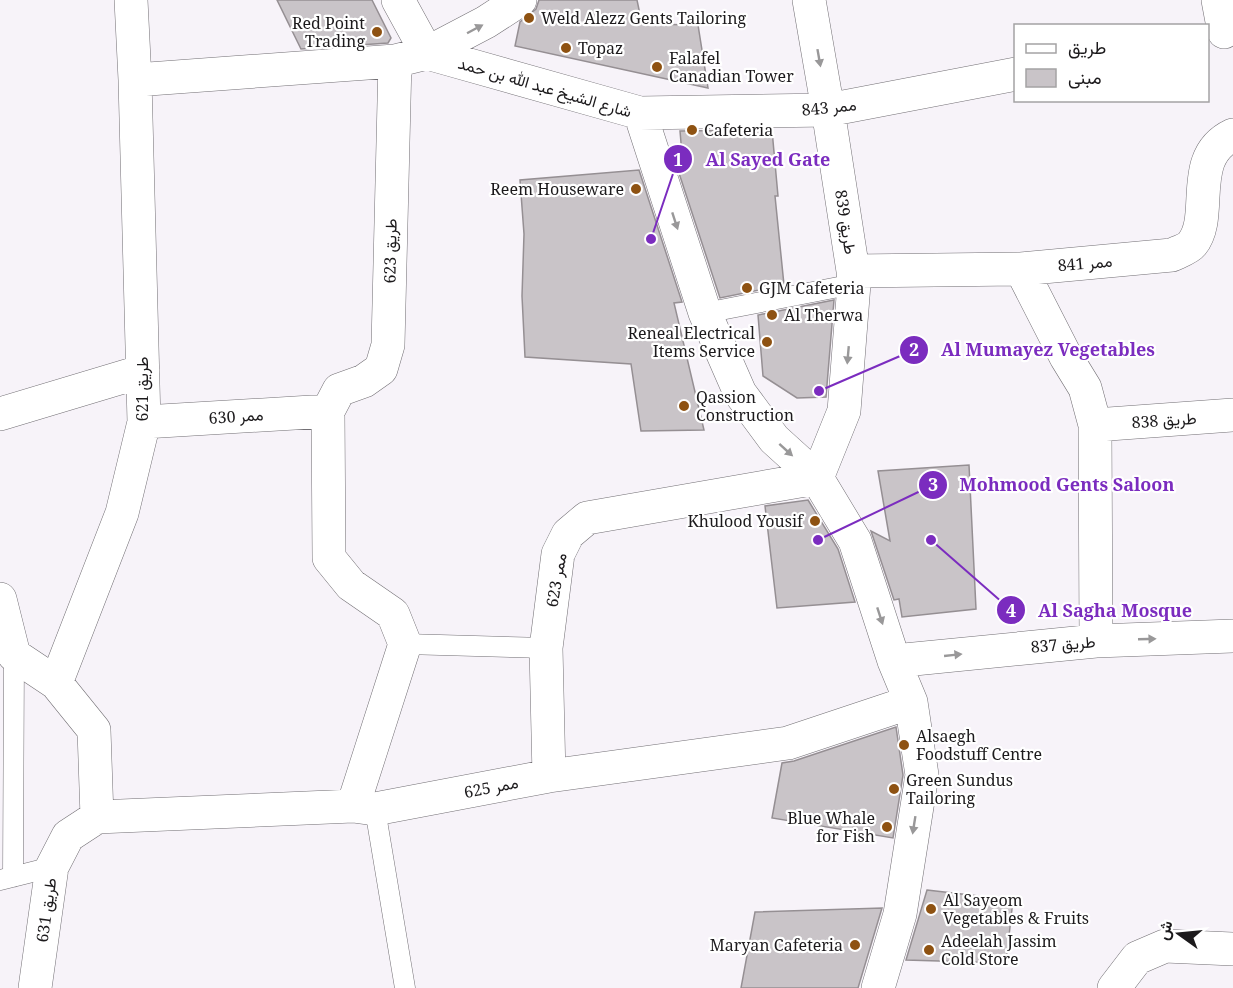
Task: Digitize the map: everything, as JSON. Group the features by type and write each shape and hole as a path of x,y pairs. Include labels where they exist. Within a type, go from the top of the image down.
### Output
{"street":[{"name":"طريق 621","path":"56,683 122,513 144,422 131,0"},
{"path":"398,0 427,53"},
{"path":"135,80 395,61 427,53 486,22 520,0"},
{"name":"طريق 839","path":"808,0 854,278 844,411 817,478"},
{"path":"1218,0 1222,32"},
{"name":"شارع الشيخ عبد الله بن حمد","path":"427,53 640,113 705,313 740,393 774,439 817,478 855,541 894,661 911,702 922,775 900,914 878,988"},
{"name":"طريق 623","path":"328,411 339,390 364,381 381,369 388,345 395,61"},
{"name":"ممر 843","path":"640,113 828,110 1014,74"},
{"name":"ممر 841","path":"854,278 1021,269 1172,255 1191,245 1199,232 1205,171 1215,149 1233,135"},
{"path":"1021,269 1066,357 1085,388 1095,424 1096,641"},
{"path":"0,414 143,371"},
{"path":"328,411 329,558 351,585 393,614 405,644 364,808"},
{"name":"ممر 630","path":"144,422 328,411"},
{"name":"طريق 838","path":"1095,424 1233,415"},
{"name":"ممر 623","path":"549,776 546,648 558,554 568,534 587,518 817,478"},
{"path":"0,599 14,655 56,683 94,729 97,817"},
{"name":"طريق 837","path":"894,661 1096,641 1233,636"},
{"name":"ممر 625","path":"97,817 364,808 549,776 788,743 911,702"},
{"name":"طريق 631","path":"35,988 52,867 68,836 97,817"},
{"path":"1114,988 1137,958 1165,946 1233,949"}],"lane":[{"path":"705,313 854,278"},
{"path":"405,644 546,648"},
{"path":"14,655 7,878 52,867"},
{"path":"364,808 405,988"}],"building":[{"path":"277,0 372,0 391,38 388,43 301,49"},
{"path":"539,0 637,0 642,24 698,25 708,88 515,46 520,22 536,9"},
{"path":"772,130 778,196 775,196 784,285 720,298 677,167 683,166 680,131"},
{"path":"639,170 682,302 674,303 704,430 641,431 631,364 525,357 522,296 524,234 520,180"},
{"path":"834,300 826,397 797,398 763,376 758,315"},
{"path":"969,465 976,609 902,617 899,599 894,600 871,531 890,541 878,471"},
{"path":"808,500 838,549 855,602 777,608 765,506"},
{"path":"896,727 903,775 893,838 772,818 782,763"},
{"path":"927,890 1013,900 1006,963 906,960"},
{"path":"882,908 858,988 741,988 755,912"}],"place":[{"name":"Weld Alezz Gents Tailoring","path":"529,18"},
{"name":"Red Point Trading","path":"377,32"},
{"name":"Topaz","path":"566,48"},
{"name":"Falafel Canadian Tower","path":"657,67"},
{"name":"Cafeteria","path":"692,130"},
{"name":"Reem Houseware","path":"636,189"},
{"name":"Al Sayed Gate","path":"651,239"},
{"name":"GJM Cafeteria","path":"747,288"},
{"name":"Al Therwa","path":"772,315"},
{"name":"Reneal Electrical Items Service","path":"767,342"},
{"name":"Al Mumayez Vegetables","path":"819,391"},
{"name":"Qassion Construction","path":"684,406"},
{"name":"Khulood Yousif","path":"815,521"},
{"name":"Mohmood Gents Saloon","path":"818,540"},
{"name":"Al Sagha Mosque","path":"931,540"},
{"name":"Alsaegh Foodstuff Centre","path":"904,745"},
{"name":"Green Sundus Tailoring","path":"894,789"},
{"name":"Blue Whale for Fish","path":"887,827"},
{"name":"Al Sayeom Vegetables & Fruits","path":"931,909"},
{"name":"Maryan Cafeteria","path":"855,945"},
{"name":"Adeelah Jassim Cold Store","path":"929,950"}]}
